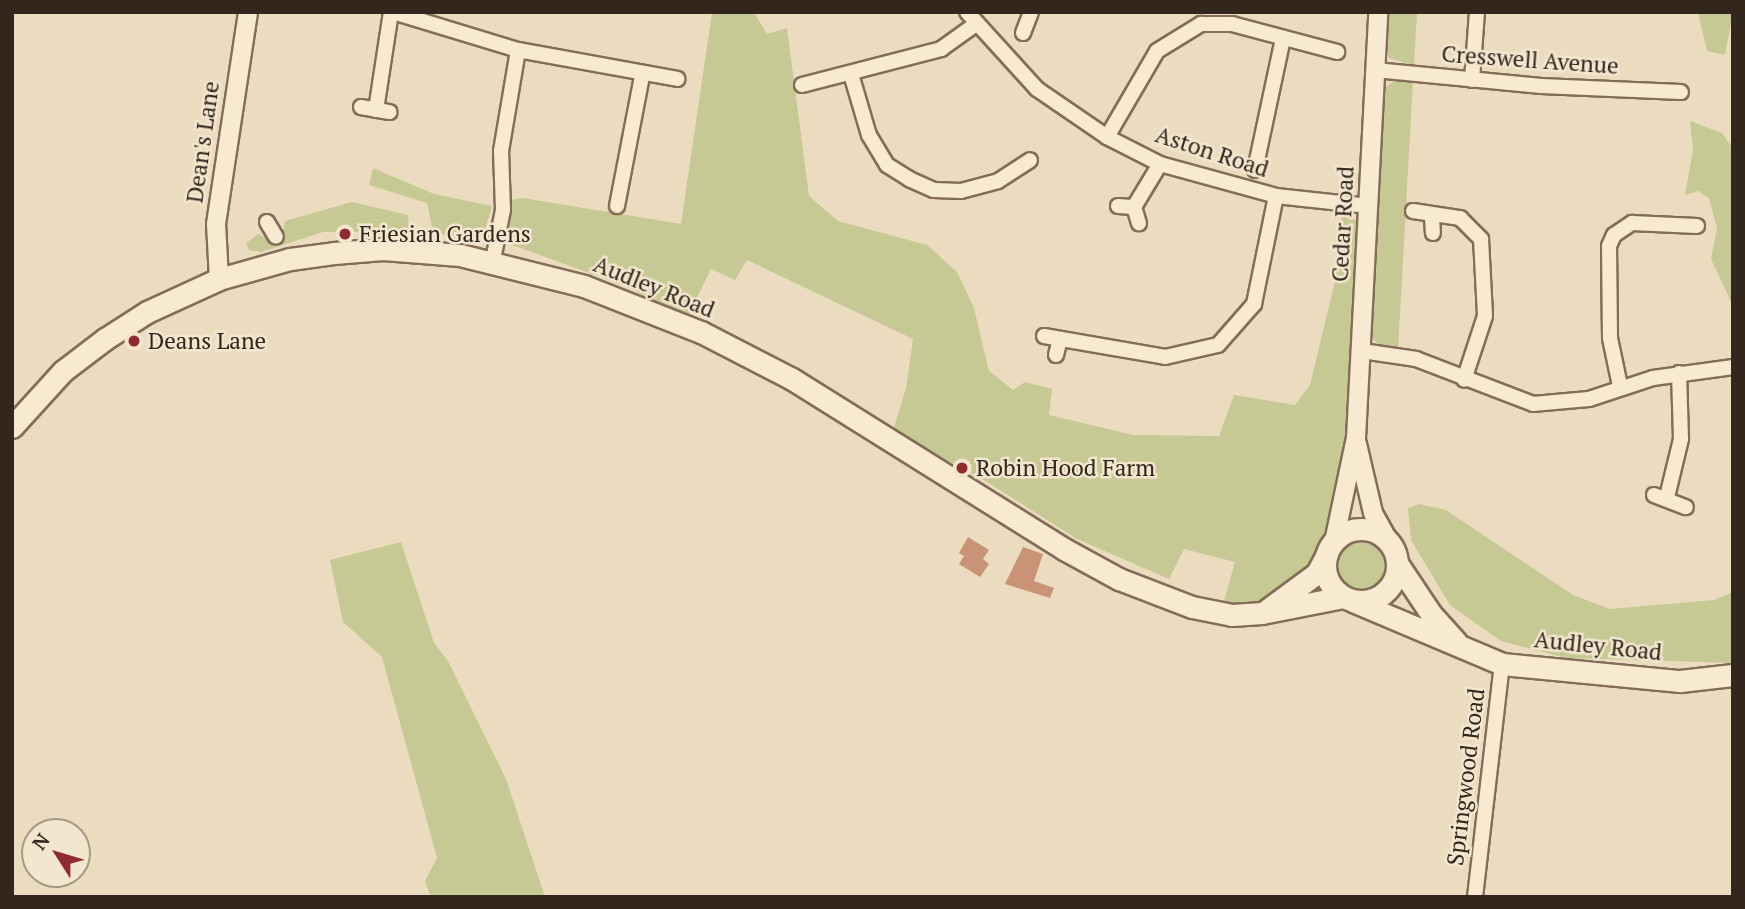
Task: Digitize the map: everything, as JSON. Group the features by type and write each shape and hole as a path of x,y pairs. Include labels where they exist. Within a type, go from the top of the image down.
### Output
{"main road":[{"name":"Audley Road","path":"12,426 62,372 105,339 147,312 219,279 290,259 334,253 419,250 493,260 584,286 712,338 792,379 1119,579 1192,607 1232,615 1262,613 1348,599 1502,663 1680,681 1733,675"},
{"path":"1262,613 1317,573 1332,545 1359,529 1372,531 1388,542 1397,563 1395,578 1382,595 1348,599 1326,576 1332,545"},
{"name":"Audley Road","path":"1397,563 1431,614 1461,647"}],"street":[{"name":"Dean's Lane","path":"219,279 217,211 248,12"},
{"path":"361,107 383,111 392,12 518,50 642,76 677,79"},
{"path":"1023,33 1031,12"},
{"name":"Cedar Road","path":"1356,438 1378,12"},
{"path":"1472,80 1477,12"},
{"path":"802,85 942,50 971,18"},
{"name":"Aston Road","path":"971,18 1038,89 1107,137 1160,164 1276,196 1368,206"},
{"path":"1107,137 1157,51 1178,35 1201,24 1232,24 1337,51"},
{"path":"1255,170 1283,37"},
{"path":"493,260 503,210 501,151 518,50"},
{"name":"Cresswell Avenue","path":"1375,70 1472,80 1681,92"},
{"path":"850,74 869,135 887,165 909,179 934,190 961,191 998,181 1030,160"},
{"path":"617,206 642,76"},
{"path":"1139,223 1134,207 1160,164"},
{"path":"1044,335 1165,357 1218,345 1254,304 1276,196"},
{"path":"1118,206 1134,207"},
{"path":"1413,211 1432,216 1460,218 1481,239 1484,325 1464,380"},
{"path":"1432,216 1433,233"},
{"path":"268,222 276,237"},
{"path":"1620,386 1610,338 1609,246 1614,235 1632,223 1697,226"},
{"path":"1056,355 1060,339"},
{"path":"1362,351 1416,359 1464,380 1534,404 1588,399 1620,386 1679,373 1733,367"},
{"path":"1679,373 1681,439 1661,496 1686,507"},
{"path":"1356,438 1373,513 1388,542"},
{"path":"1332,545 1356,438"},
{"name":"Springwood Road","path":"1475,897 1502,663"}],"green space":[{"path":"712,12 754,12 767,34 787,28 809,196 838,221 927,245 957,272 974,308 989,371 1013,390 1025,382 1052,389 1049,415 1133,435 1219,436 1234,395 1295,405 1310,385 1336,277 1342,212 1350,215 1357,222 1346,450 1334,511 1310,568 1269,599 1222,608 1235,562 1184,549 1169,579 1077,539 984,480 893,431 906,388 913,339 747,260 735,280 711,269 688,316 620,284 512,245 506,235 511,200 523,198 681,224"},
{"path":"1388,12 1417,12 1414,65 1388,58"},
{"path":"1698,12 1733,12 1725,55 1707,51"},
{"path":"1398,78 1413,80 1398,351 1379,346 1372,337 1370,316 1382,97 1386,87"},
{"path":"1690,121 1722,133 1733,149 1733,306 1711,259 1717,228 1709,198 1698,191 1685,195 1693,150"},
{"path":"373,168 434,194 492,206 484,233 478,240 466,242 433,231 427,203 369,185"},
{"path":"352,202 408,215 409,232 323,232 261,252 249,250 246,243 259,234 270,240 282,237 285,221"},
{"path":"1419,504 1446,510 1573,595 1610,609 1714,600 1733,592 1733,663 1567,658 1501,641 1450,605 1411,540 1408,508"},
{"path":"1360,538 1379,546 1387,565 1379,584 1360,592 1341,584 1333,565 1341,546"},
{"path":"401,542 434,643 448,661 506,779 545,897 431,897 425,881 437,858 382,657 343,622 330,560"}],"building":[{"path":"968,537 989,550 983,559 989,564 980,577 959,564 964,556 959,553"},
{"path":"1023,547 1043,554 1034,581 1054,588 1050,598 1005,584"}],"place":[{"name":"Friesian Gardens","path":"345,234"},
{"name":"Deans Lane","path":"134,341"},
{"name":"Robin Hood Farm","path":"962,468"}]}
